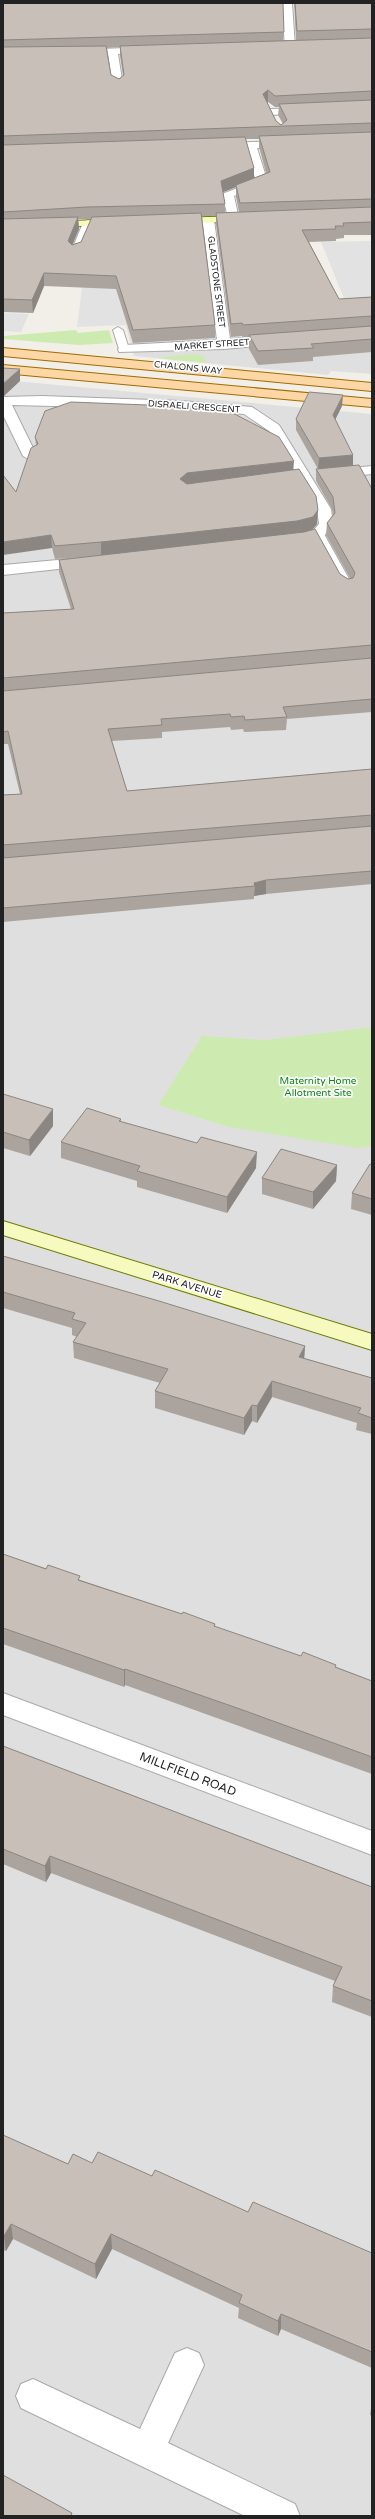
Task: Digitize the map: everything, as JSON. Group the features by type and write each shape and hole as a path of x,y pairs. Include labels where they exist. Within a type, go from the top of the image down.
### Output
{"main road":[{"name":"CHALONS WAY","path":"3,352 372,387"},
{"name":"CHALONS WAY","path":"3,369 372,403"}],"street":[{"path":"287,3 290,46"},
{"path":"66,53 159,50"},
{"path":"112,52 118,86"},
{"path":"205,146 304,143"},
{"path":"233,219 228,194 262,183 251,145"},
{"path":"161,221 260,218"},
{"name":"GLADSTONE STREET","path":"208,220 221,347"},
{"path":"3,227 129,222"},
{"name":"MARKET STREET","path":"124,349 221,347 294,339"},
{"name":"DISRAELI CRESCENT","path":"30,456 3,401 42,400 181,405 247,410 274,428 324,509 326,525 318,534"},
{"path":"303,477 372,470"},
{"path":"278,542 298,540 318,534"},
{"path":"3,570 100,562"},
{"name":"PARK AVENUE","path":"3,1228 372,1342"},
{"name":"MILLFIELD ROAD","path":"3,1704 372,1843"},
{"path":"147,2451 186,2365"},
{"path":"33,2396 283,2516"}],"lane":[{"path":"271,112 310,110"},
{"path":"75,254 88,224"},
{"path":"118,330 124,349"},
{"path":"288,479 303,477"},
{"path":"318,534 348,586"}],"shaded area":[{"path":"372,241 372,302 346,303 321,242"},
{"path":"89,271 115,271 136,304 121,305 126,325 77,327 82,288"},
{"path":"336,292 341,304 372,303 372,374 331,371 328,375 134,356 121,306 228,301 228,295"},
{"path":"3,313 29,314 21,332 3,331"},
{"path":"3,380 372,414 372,2516 3,2516"}],"green space":[{"path":"76,330 78,333 109,330 113,343 79,345 3,339 3,336"},
{"path":"192,354 203,356 207,363 157,358"},
{"name":"Maternity Home Allotment Site","path":"372,1027 372,1146 358,1148 229,1127 158,1105 202,1036 266,1040"}],"building":[{"path":"3,3 283,3 284,32 3,40"},
{"path":"295,3 372,3 372,29 297,31"},
{"path":"372,38 372,91 275,96 268,90 263,94 276,121 281,125 287,120 279,104 372,100 372,123 3,136 3,47 106,46 111,75 119,79 124,75 120,46"},
{"path":"372,132 372,199 240,203 236,185 270,172 259,136"},
{"path":"245,137 254,168 221,181 225,204 87,207 3,212 3,145"},
{"path":"372,207 372,222 343,223 344,226 335,226 336,229 302,230 339,299 372,297 372,316 243,325 242,323 231,324 216,213"},
{"path":"201,213 215,325 133,330 116,276 44,273 32,300 3,299 3,219 78,217 68,241 72,245 81,242 92,217"},
{"path":"372,326 372,339 311,344 314,348 258,351 249,335"},
{"path":"3,368 20,369 3,384"},
{"path":"309,392 343,395 333,415 353,455 319,458 296,419"},
{"path":"71,402 223,408 279,437 294,461 187,473 180,479 187,484 299,469 316,496 318,510 313,517 297,521 101,542 55,546 51,535 3,542 3,475 16,492 31,448 38,444 35,437 45,411"},
{"path":"359,465 372,489 372,645 3,678 3,613 74,609 59,560 304,532 315,529 340,574 348,579 353,578 355,573 327,523 335,513 333,497 316,469"},
{"path":"372,658 372,699 283,707 287,717 245,720 244,716 231,717 230,714 161,719 162,725 108,729 127,791 372,769 372,815 3,845 3,795 22,794 8,731 3,732 3,691"},
{"path":"372,826 372,871 266,880 254,883 255,886 3,908 3,858"},
{"path":"3,1094 53,1109 29,1140 3,1132"},
{"path":"87,1108 121,1119 119,1121 197,1143 201,1137 257,1152 227,1197 137,1171 140,1166 61,1142"},
{"path":"281,1149 337,1165 313,1192 262,1178"},
{"path":"370,1164 372,1165 372,1199 352,1193"},
{"path":"3,1256 159,1301 305,1346 299,1357 372,1378 372,1418 358,1413 361,1408 272,1381 257,1406 252,1405 244,1418 155,1391 168,1369 73,1342 86,1323 72,1319 75,1313 3,1292"},
{"path":"3,1554 46,1569 48,1565 80,1576 78,1580 182,1614 183,1612 215,1624 214,1626 301,1656 303,1652 336,1665 335,1667 372,1681 372,1757 240,1709 3,1628"},
{"path":"3,1746 372,1887 372,2001 333,1986 342,1967 50,1856 45,1866 3,1849"},
{"path":"3,2135 68,2164 73,2154 92,2163 98,2152 152,2176 155,2170 248,2212 253,2202 372,2253 372,2352 281,2314 278,2321 239,2303 242,2295 111,2234 95,2264 11,2224 4,2236"},
{"path":"3,2475 72,2513 71,2516 3,2516"}]}
